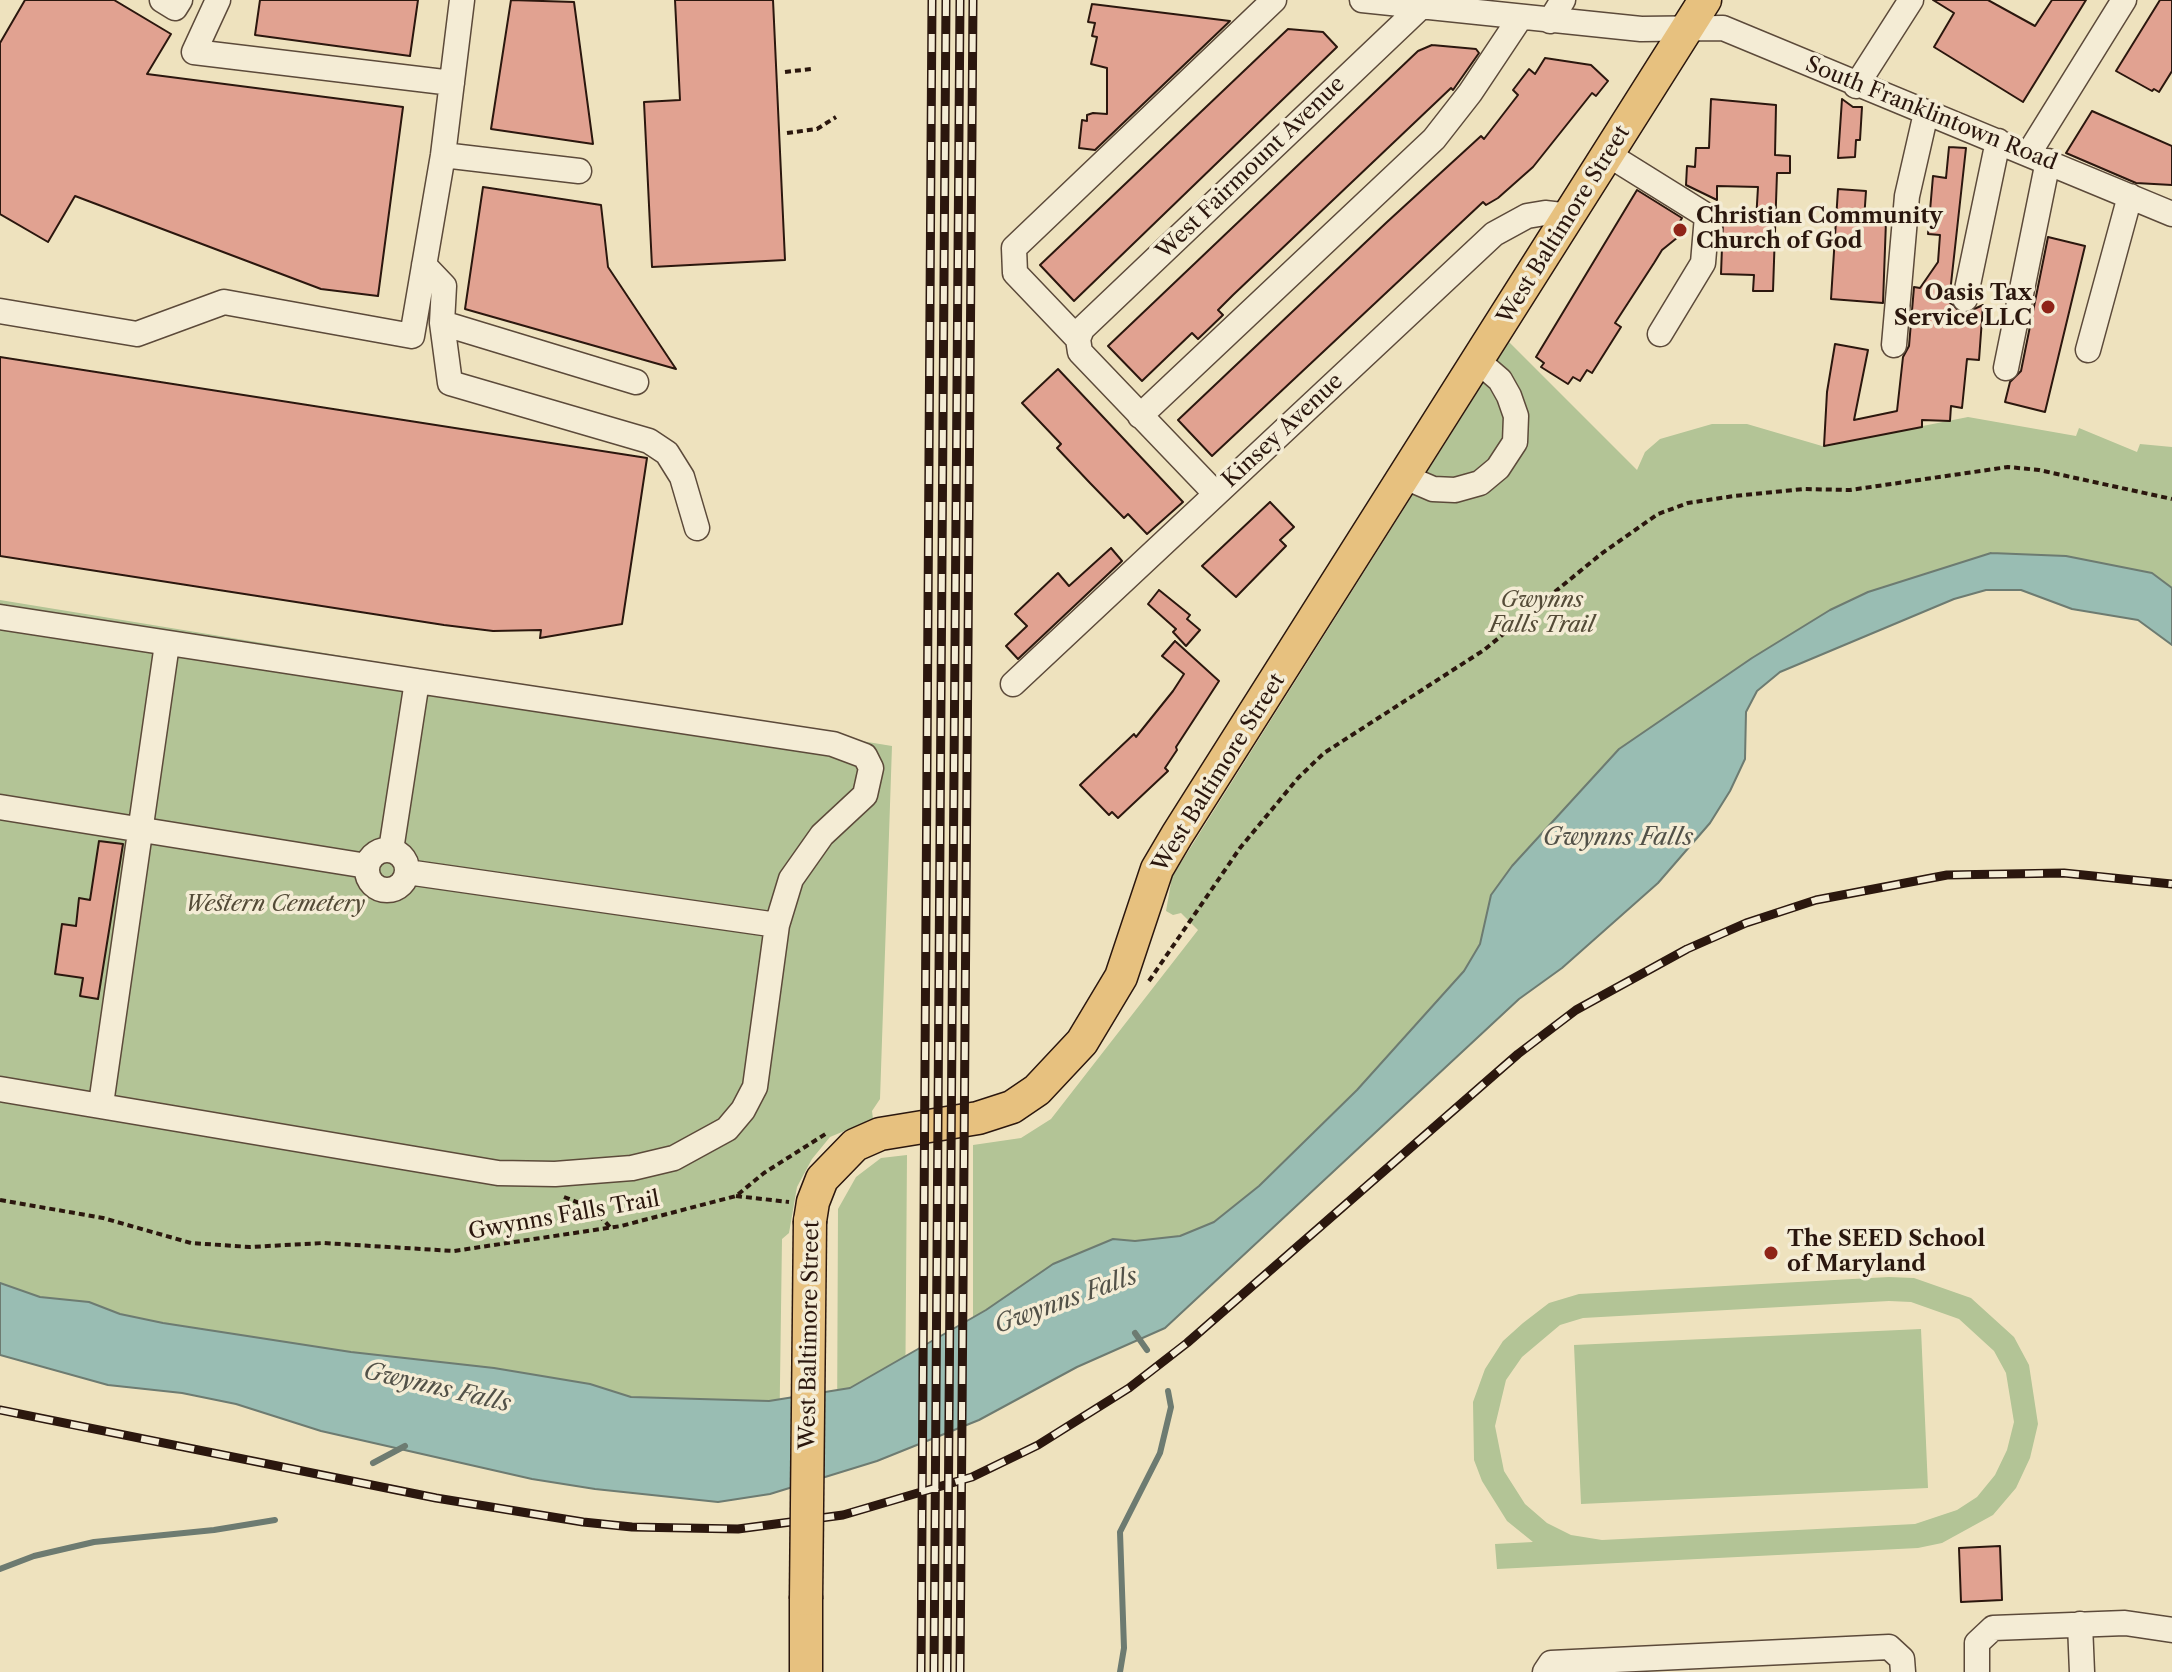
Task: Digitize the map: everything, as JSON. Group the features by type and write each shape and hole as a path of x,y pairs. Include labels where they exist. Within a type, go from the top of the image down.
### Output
{"main road":[{"name":"West Baltimore Street","path":"806,1672 812,1212 822,1179 855,1145 880,1134 978,1118 1012,1107 1061,1068 1102,1013 1121,977 1145,902 1164,858 1705,0"}],"street":[{"path":"162,0 175,8 180,0"},
{"path":"218,0 194,52 452,83"},
{"path":"0,311 137,334 224,302 412,336 443,155 462,0"},
{"path":"1216,494 1080,352 1078,339 1015,273 1014,248 1274,0"},
{"name":"South Franklintown Road","path":"1362,0 1424,3 1550,21 1687,30 1723,28 1856,86 2038,157 2172,214"},
{"path":"1550,21 1563,0"},
{"path":"1856,86 1911,0"},
{"path":"2006,368 2038,157 2124,0"},
{"name":"West Fairmount Avenue","path":"1078,339 1082,329 1424,3"},
{"path":"1140,416 1434,139 1470,93 1520,18"},
{"path":"1894,345 1907,196 1926,113"},
{"path":"1965,299 1998,141"},
{"path":"443,155 579,171"},
{"path":"1609,155 1707,216 1703,263 1660,334"},
{"path":"2088,350 2130,196"},
{"name":"Kinsey Avenue","path":"1013,684 1494,234 1527,216 1545,213 1570,216"},
{"path":"424,265 444,286 442,323 450,383 649,441 667,453 682,477 697,528"},
{"path":"442,323 636,382"},
{"path":"1405,477 1433,489 1455,490 1480,483 1498,468 1515,442 1516,416 1509,396 1500,380 1478,361"},
{"path":"0,617 833,744 865,756 871,768 865,795 804,856 791,879 777,925 755,1087 743,1110 727,1129 674,1158 632,1168 555,1174 498,1173 0,1089"},
{"path":"101,1104 167,644"},
{"path":"391,850 417,681"},
{"path":"0,807 367,866"},
{"path":"391,850 406,863 407,872 403,883 394,889 383,890 373,885 367,876 367,866 380,851 391,850"},
{"path":"407,872 777,925"},
{"path":"1977,1672 1977,1643 1993,1628 2125,1623 2172,1630"},
{"path":"2080,1624 2082,1672"},
{"path":"1545,1672 1551,1663 1889,1647 1902,1659 1903,1672"}],"path":[{"path":"785,72 811,69"},
{"path":"787,133 817,129 836,117"},
{"path":"1144,988 1240,848 1298,778 1324,753 1484,650 1601,554 1658,514 1688,503 1718,498 1804,489 1850,490 2008,467 2039,470 2172,499"},
{"name":"Gwynns Falls Trail","path":"0,1200 103,1218 191,1243 250,1247 323,1243 454,1251 611,1228 736,1196 764,1173 829,1132"},
{"path":"555,1196 592,1208 611,1228"},
{"path":"736,1196 812,1212"}],"green space":[{"name":"Gwynns Falls Trail","path":"1509,342 1637,470 1645,452 1660,439 1712,424 1747,424 1822,446 1968,417 2076,436 2079,428 2137,452 2140,444 2172,447 2172,621 1976,575 1728,689 1482,993 1273,1200 973,1359 973,1145 1021,1138 1051,1119 1198,930 1181,913 1173,915 1166,911 1172,877"},
{"name":"Western Cemetery","path":"0,600 892,746 880,1099 872,1111 873,1119 830,1137 812,1159 797,1187 789,1233 782,1239 779,1454 0,1327"},
{"path":"907,1155 905,1423 837,1436 838,1209 856,1177 881,1158"},
{"path":"1889,1277 1914,1278 1971,1298 2014,1337 2029,1365 2038,1424 2030,1458 2016,1488 1993,1515 1942,1543 1918,1548 1497,1569 1495,1544 1533,1542 1507,1521 1482,1481 1474,1460 1473,1402 1485,1369 1503,1341 1549,1303 1579,1294","holes":["1911,1302 1959,1319 1994,1351 2006,1373 2014,1422 2007,1450 1995,1475 1977,1497 1957,1510 1915,1524 1602,1540 1571,1535 1547,1523 1525,1504 1504,1471 1495,1426 1506,1380 1522,1357 1560,1325 1583,1318"]},
{"path":"1921,1329 1928,1488 1581,1504 1574,1345"}],"water":[{"name":"Gwynns Falls","path":"1991,553 2066,556 2152,573 2172,588 2172,645 2138,620 2072,609 2021,590 1986,590 1954,599 1780,672 1757,691 1746,712 1745,759 1730,791 1710,823 1658,883 1562,968 1519,999 1165,1328 1077,1367 979,1420 877,1461 770,1494 718,1502 532,1479 321,1431 236,1404 182,1393 108,1385 0,1355 0,1283 40,1297 89,1302 120,1314 163,1323 351,1352 494,1368 590,1384 631,1397 769,1401 850,1388 986,1310 1053,1264 1113,1239 1135,1241 1180,1236 1214,1222 1259,1186 1357,1090 1464,971 1480,944 1491,895 1512,866 1619,749 1752,658 1830,610 1868,592"}],"building":[{"path":"25,0 114,0 171,34 147,74 403,107 378,296 321,289 75,196 48,242 0,214 0,43"},
{"path":"260,0 418,0 410,56 255,35"},
{"path":"511,0 574,2 593,144 491,129"},
{"path":"675,0 773,0 785,260 652,267 644,102 680,100"},
{"path":"1933,0 1988,0 2035,26 2052,0 2086,0 2023,102 1934,47 1954,13"},
{"path":"2160,0 2172,0 2172,71 2159,92 2116,71"},
{"path":"1092,4 1230,21 1095,150 1079,148 1082,120 1087,121 1087,115 1093,113 1107,114 1107,68 1091,64 1097,37 1092,36 1095,23 1088,22"},
{"path":"1288,29 1323,32 1337,47 1074,301 1040,265"},
{"path":"1432,45 1476,49 1479,53 1453,90 1451,88 1233,295 1218,310 1223,315 1198,339 1192,333 1142,381 1108,346 1418,51"},
{"path":"1545,58 1591,65 1608,81 1596,96 1592,93 1533,167 1498,198 1486,205 1483,202 1212,456 1178,420 1387,222 1481,136 1484,139 1518,95 1513,90 1529,69 1535,74"},
{"path":"1711,99 1776,105 1775,155 1790,156 1790,173 1777,173 1773,291 1753,291 1754,275 1721,274 1723,220 1756,221 1758,187 1717,186 1717,200 1686,185 1687,166 1695,167 1696,148 1709,148"},
{"path":"1842,99 1853,107 1862,107 1860,140 1856,140 1855,157 1838,158"},
{"path":"2092,111 2172,146 2172,185 2136,183 2066,153"},
{"path":"1949,147 1966,148 1949,302 1963,314 1983,305 1979,360 1967,359 1962,408 1951,406 1950,421 1922,420 1922,427 1824,446 1827,392 1835,344 1868,350 1854,420 1897,411 1903,357 1909,346 1914,287 1920,288 1938,262 1940,235 1928,234 1933,176 1946,178"},
{"path":"483,187 601,205 608,267 676,369 465,309"},
{"path":"1838,189 1866,191 1864,220 1886,221 1883,303 1831,299"},
{"path":"1637,190 1682,218 1676,228 1683,233 1662,250 1615,323 1621,327 1592,373 1587,370 1580,381 1573,377 1568,384 1541,367 1544,363 1536,357"},
{"name":"Oasis Tax Service LLC","path":"2048,237 2085,246 2045,412 2005,402 2010,382 2021,371"},
{"path":"0,357 647,458 622,624 540,638 541,630 493,631 444,625 0,556"},
{"path":"1058,369 1183,502 1147,534 1128,514 1124,518 1090,483 1057,448 1061,444 1022,403"},
{"path":"1270,502 1294,527 1280,540 1286,546 1236,597 1202,566"},
{"path":"1111,548 1122,561 1018,659 1006,646 1027,626 1015,614 1058,573 1069,586"},
{"path":"1159,590 1190,615 1187,619 1200,630 1186,646 1173,632 1176,629 1148,604"},
{"path":"1175,641 1219,681 1176,747 1165,768 1168,771 1118,818 1112,812 1109,815 1080,785 1134,734 1136,737 1173,691 1184,674 1162,656"},
{"path":"99,841 123,844 98,999 80,996 83,978 55,974 62,924 76,926 79,898 90,900"},
{"path":"2000,1546 2002,1600 1961,1602 1959,1548"}],"waterway":[{"path":"1135,1333 1147,1350"},
{"path":"1120,1672 1124,1648 1120,1532 1160,1453 1171,1407 1168,1391"},
{"path":"373,1463 405,1446"},
{"path":"0,1569 34,1556 94,1542 214,1530 275,1520"}],"railway":[{"path":"921,1672 932,0"},
{"path":"934,1672 946,0"},
{"path":"947,1672 960,0"},
{"path":"960,1672 973,0"},
{"path":"0,1410 436,1498 583,1522 632,1527 738,1529 843,1515 972,1477 1038,1445 1129,1388 1187,1343 1518,1054 1576,1010 1687,949 1746,923 1816,900 1947,875 2064,873 2172,884"}],"place":[{"name":"Christian Community Church of God","path":"1680,230"},
{"name":"Oasis Tax Service LLC","path":"2048,307"},
{"name":"The SEED School of Maryland","path":"1771,1253"}]}
